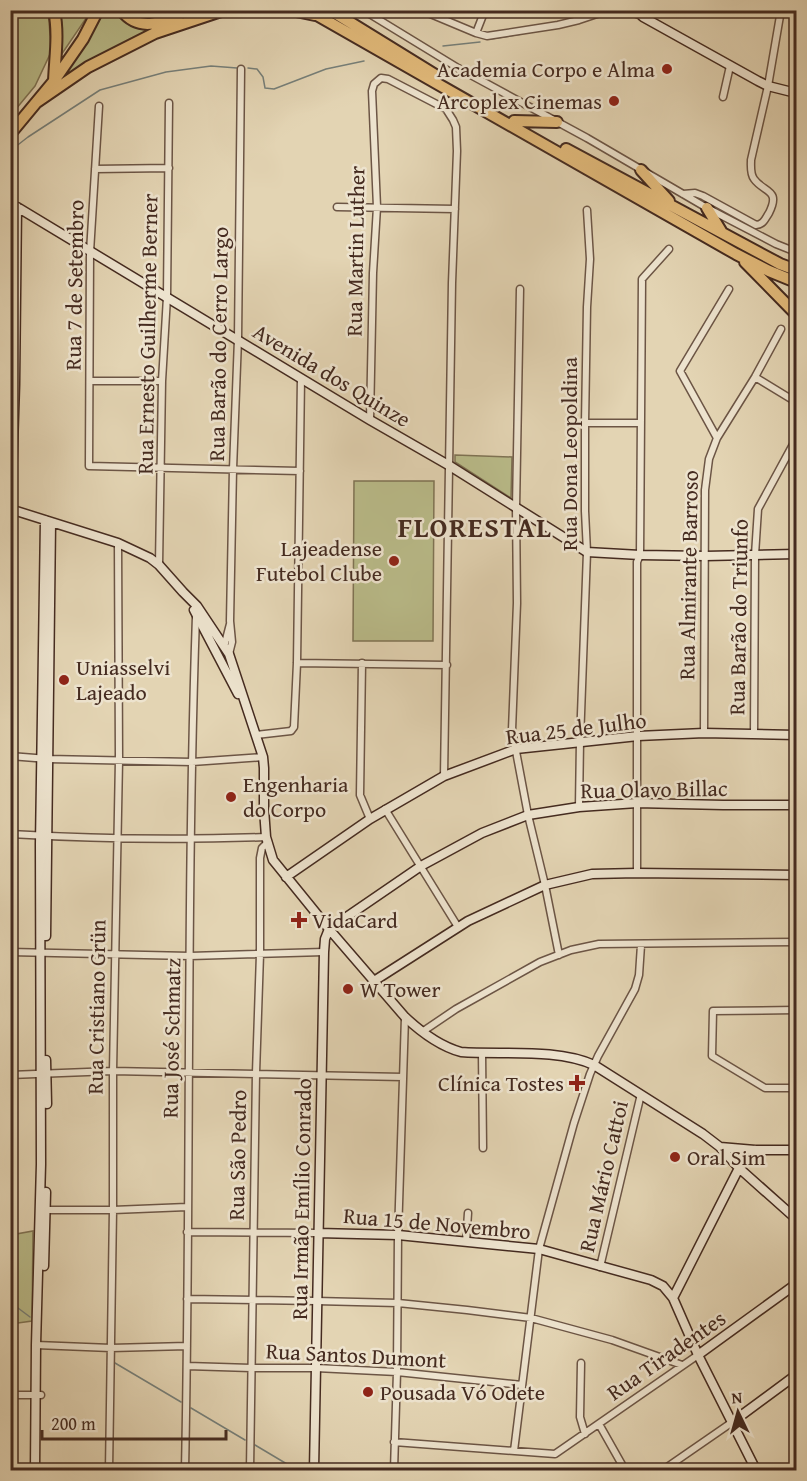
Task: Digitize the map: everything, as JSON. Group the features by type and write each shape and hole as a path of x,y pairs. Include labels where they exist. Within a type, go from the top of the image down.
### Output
{"highway":[{"path":"54,10 57,24 54,81"},
{"path":"10,134 54,81 83,39 98,10"},
{"path":"121,10 127,18 142,25 154,24 189,10"},
{"path":"37,102 88,67 155,33 224,10"},
{"path":"291,10 312,13 736,254 796,282"},
{"path":"330,10 514,122 780,264 796,270"},
{"path":"343,10 359,28"},
{"path":"514,122 557,122"},
{"path":"642,170 673,205"},
{"path":"707,208 721,231"},
{"path":"736,254 796,314"},
{"path":"780,264 796,263"}],"street":[{"path":"363,10 458,68 707,208 796,252"},
{"path":"421,10 487,36 579,21 609,10"},
{"path":"476,33 485,10"},
{"path":"627,10 645,14 730,66 768,86 796,93"},
{"path":"683,194 696,193 756,225 764,222 773,204 773,199 770,192 753,178 751,160 768,86 781,10"},
{"path":"723,97 730,66"},
{"name":"Rua Barão do Cerro Largo","path":"222,653 232,642 241,69"},
{"name":"Rua Martin Luther","path":"370,420 373,273 377,207 372,91 374,84 381,78 388,79 446,109 453,120 456,127 457,150 456,209"},
{"name":"Rua Ernesto Guilherme Berner","path":"159,565 169,103"},
{"name":"Rua 7 de Setembro","path":"99,106 90,252 89,466 161,468"},
{"path":"95,169 169,168"},
{"path":"14,205 15,384 11,509 134,549 159,565 197,609 222,653 256,735 264,768 267,839 274,862 405,1017 422,1032 446,1047 461,1052 562,1055 581,1059 594,1065 720,1147 739,1168 796,1220"},
{"name":"Avenida dos Quinze","path":"14,205 450,466 587,552 705,556 796,554"},
{"path":"337,207 456,209 452,283 444,776"},
{"name":"Rua Dona Leopoldina","path":"579,807 587,552 585,423 590,259 587,210"},
{"path":"638,873 637,562 640,555 642,279 669,249"},
{"path":"520,289 516,508 517,603 512,730 559,955"},
{"path":"717,438 680,371 729,289"},
{"name":"Rua Almirante Barroso","path":"704,733 705,490 709,459 717,438 755,377 781,329"},
{"path":"755,377 796,402"},
{"path":"256,735 293,730 297,663 301,378"},
{"path":"90,381 162,381"},
{"path":"585,423 640,423"},
{"name":"Rua Barão do Triunfo","path":"754,734 755,555 758,509 796,439"},
{"path":"161,468 300,471"},
{"path":"40,1470 38,1396 43,1210 41,1164 44,1075 43,953 48,521"},
{"name":"Rua Cristiano Grün","path":"109,1470 119,760 118,543"},
{"name":"Rua José Schmatz","path":"185,1470 192,762 197,609"},
{"path":"297,663 447,665"},
{"path":"362,663 360,795 370,819"},
{"name":"Rua 25 de Julho","path":"286,877 370,819 444,776 516,750 638,736 704,733 796,735"},
{"path":"10,756 192,762 262,757"},
{"name":"Rua Olavo Billac","path":"329,929 421,866 482,833 528,815 579,807 637,803 796,805"},
{"path":"386,809 458,927"},
{"path":"10,834 117,839 267,839"},
{"name":"Rua São Pedro","path":"250,1470 260,867 262,848 267,839"},
{"path":"260,867 274,862"},
{"path":"374,981 468,921 545,885 592,874 796,875"},
{"name":"Rua Irmão Emílio Conrado","path":"314,1470 324,952 329,929"},
{"path":"422,1032 505,981 540,962 571,950 599,944 796,942"},
{"path":"394,1442 514,1451 539,1249 574,1123 594,1065 636,988 641,945"},
{"path":"10,952 190,956 324,952"},
{"path":"796,1010 713,1011 712,1056 765,1088 796,1088"},
{"path":"394,1470 405,1017"},
{"path":"482,1053 483,1148"},
{"path":"10,1076 113,1071 403,1077"},
{"name":"Rua Mário Cattoi","path":"600,1267 641,1094"},
{"path":"720,1147 796,1150"},
{"path":"755,1150 739,1168 673,1298 698,1355 756,1470"},
{"path":"43,1210 187,1207"},
{"path":"466,1242 468,1213"},
{"name":"Rua 15 de Novembro","path":"187,1232 398,1235 539,1249 651,1280 663,1286 673,1298"},
{"name":"Rua Tiradentes","path":"514,1451 555,1454 796,1284"},
{"path":"187,1299 316,1300 398,1304 531,1318 612,1340 682,1365"},
{"path":"39,1345 111,1348 187,1346"},
{"path":"581,1363 580,1417 585,1434"},
{"name":"Rua Santos Dumont","path":"187,1366 397,1372 522,1385"},
{"path":"663,1470 796,1375"},
{"path":"10,1395 38,1396"},
{"path":"599,1424 625,1470"},
{"path":"35,1470 38,1426"},
{"path":"791,1470 796,1466"}],"green space":[{"path":"11,11 47,11 51,52 35,86 11,115"},
{"path":"57,11 91,11 57,61"},
{"path":"104,11 116,11 133,27 144,29 154,28 198,11 206,11 56,84"},
{"path":"127,11 179,11 154,20 141,20"},
{"path":"455,455 512,457 511,498 455,462"},
{"name":"Lajeadense Futebol Clube","path":"354,481 434,481 433,641 353,641"},
{"path":"33,1231 32,1321 11,1324 11,1235"}],"waterway":[{"path":"491,39 522,34"},
{"path":"443,46 480,42"},
{"path":"248,68 257,69 263,77 265,88 274,89 326,69 364,61"},
{"path":"10,151 100,90 166,72 211,66 237,68"},
{"path":"10,1302 30,1317"},
{"path":"115,1363 181,1402"},
{"path":"191,1408 245,1440"},
{"path":"255,1445 297,1470"}],"place":[{"name":"Academia Corpo e Alma","path":"667,69"},
{"name":"Arcoplex Cinemas","path":"614,101"},
{"name":"Lajeadense Futebol Clube","path":"394,561"},
{"name":"Uniasselvi Lajeado","path":"64,680"},
{"name":"Engenharia do Corpo","path":"231,797"},
{"name":"VidaCard","path":"299,920"},
{"name":"W Tower","path":"348,989"},
{"name":"Clínica Tostes","path":"577,1083"},
{"name":"Oral Sim","path":"675,1157"},
{"name":"Pousada Vó Odete","path":"368,1392"}],"district":[{"name":"FLORESTAL","path":"475,527"}]}
